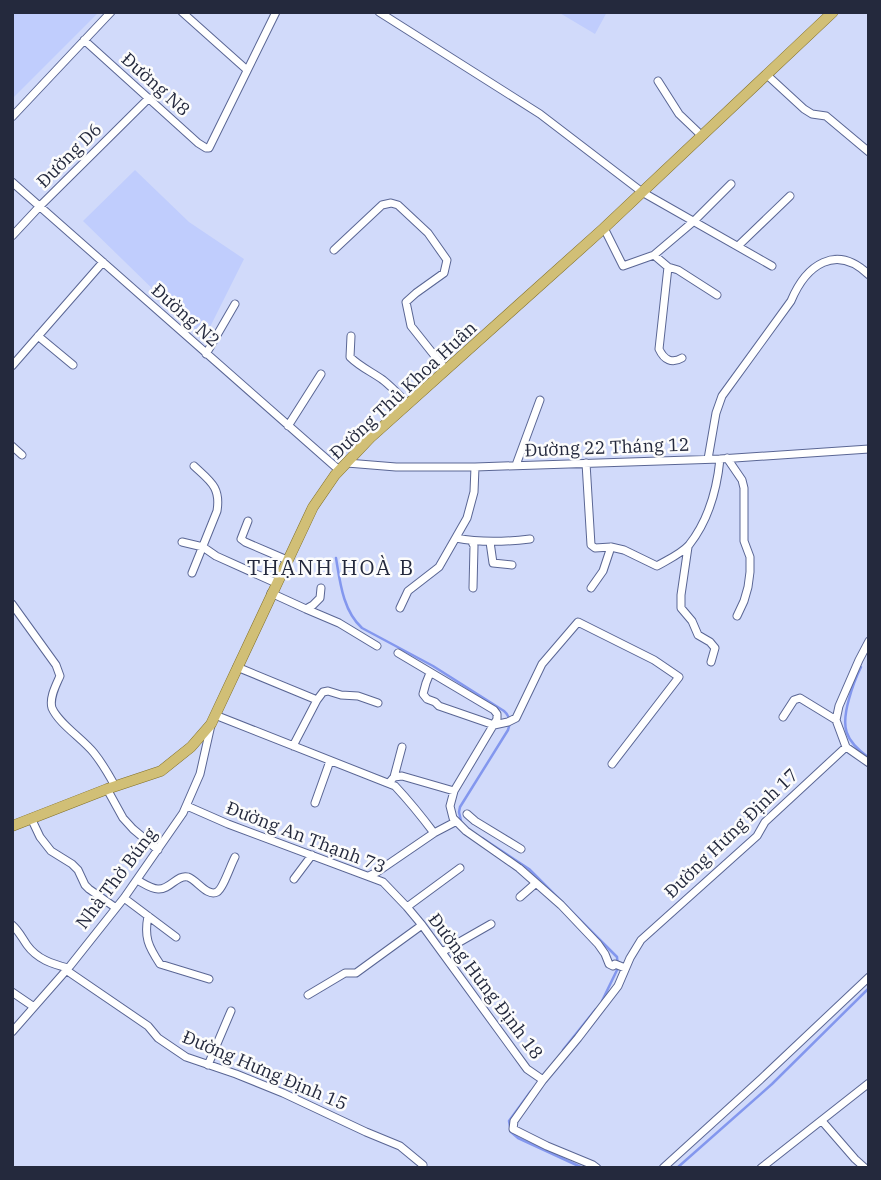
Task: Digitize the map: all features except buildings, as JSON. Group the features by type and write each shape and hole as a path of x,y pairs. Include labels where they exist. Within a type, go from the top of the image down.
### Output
{"main road":[{"name":"Đường Thủ Khoa Huân","path":"13,825 161,771 191,747 213,720 313,507 343,467 370,438 604,228 833,12"}],"street":[{"path":"12,117 111,12"},
{"path":"182,12 247,70 276,12"},
{"path":"379,12 540,114 642,192 772,266"},
{"name":"Đường N8","path":"85,40 198,143 207,148 212,144 247,70"},
{"path":"766,75 804,109 812,114 826,116 869,152"},
{"path":"658,81 679,114 702,136"},
{"name":"Đường D6","path":"12,236 149,98"},
{"name":"Đường N2","path":"12,182 288,426 343,467"},
{"path":"604,228 623,267 654,255 694,221 731,184"},
{"path":"738,246 790,196"},
{"path":"334,250 382,205 391,203 398,205 428,233 447,260 444,273 406,302 411,326 446,370"},
{"path":"654,255 668,267 678,270 717,295"},
{"path":"708,459 716,412 722,396 791,301 804,277 813,268 841,259 859,266 869,275"},
{"path":"12,366 103,262"},
{"path":"668,267 659,349 670,361 682,358"},
{"path":"206,354 236,304"},
{"path":"38,336 73,366"},
{"path":"351,336 350,357 361,368 381,379 408,404"},
{"path":"288,426 321,374"},
{"path":"516,465 540,400"},
{"path":"12,446 22,455"},
{"name":"Đường 22 Tháng 12","path":"343,467 475,467 723,459 869,449"},
{"path":"711,662 715,648 698,635 692,621 681,608 681,595 688,547 706,518 723,459"},
{"path":"723,459 742,480 744,488 744,541 750,557 748,587 737,616"},
{"path":"586,463 594,548 611,547 624,550 657,566 688,547"},
{"path":"192,573 217,511 219,496 210,481 194,466"},
{"path":"400,608 408,591 439,567 467,518 472,505 475,467"},
{"path":"248,521 241,539 287,560"},
{"path":"456,538 472,542 530,539"},
{"path":"182,542 203,547 216,556 276,583"},
{"path":"472,542 473,588"},
{"path":"490,542 493,563 512,565"},
{"path":"591,588 603,571 611,547"},
{"path":"306,609 320,598 321,588"},
{"path":"271,593 340,623 377,646"},
{"path":"12,604 56,665 60,676 53,692 53,709 62,722 94,753 123,818 158,850"},
{"path":"430,673 424,694 427,699 439,706 494,725 508,722 516,718 542,664 578,622 654,660 679,677 612,764"},
{"path":"869,641 842,699 836,720 846,747 869,763"},
{"path":"398,653 497,714 494,725 454,791 450,806 456,822"},
{"path":"237,667 317,700"},
{"path":"293,746 321,693 328,691 378,702"},
{"path":"783,718 794,700 800,698 836,720"},
{"path":"213,720 392,780 402,776 454,791"},
{"name":"Nhà Thờ Búng","path":"12,1032 124,898 187,806 200,775 213,720"},
{"path":"392,780 402,747"},
{"name":"Đường Hưng Định 17","path":"597,1168 513,1129 514,1121 618,986 629,958 641,940 757,836 765,822 846,747"},
{"path":"315,803 330,761"},
{"path":"392,780 434,833"},
{"name":"Đường An Thạnh 73","path":"187,806 383,882 407,907"},
{"path":"467,814 470,827 561,905 598,944 609,964 625,968"},
{"path":"31,818 40,837 51,851 72,864 89,889 116,908"},
{"path":"369,876 434,833 456,822 521,849"},
{"path":"294,879 312,855"},
{"path":"137,880 159,889 186,877 193,879 209,893 214,893 220,890 235,857"},
{"path":"407,907 460,868"},
{"path":"520,897 536,883"},
{"path":"124,898 176,937"},
{"name":"Đường Hưng Định 18","path":"407,907 527,1069 543,1080"},
{"path":"148,916 145,932 160,964 209,979"},
{"path":"442,952 491,924"},
{"name":"Đường Hưng Định 15","path":"12,925 40,958 67,969 148,1026 158,1038 186,1057 283,1093 400,1146 423,1165"},
{"path":"308,995 345,974 356,973 422,925"},
{"path":"663,1168 869,977"},
{"path":"12,992 34,1007"},
{"path":"208,1065 231,1011"},
{"path":"761,1168 869,1083"},
{"path":"822,1121 866,1168"}],"shaded area":[{"path":"12,12 99,12 12,99"},
{"path":"558,12 607,12 595,34"},
{"path":"135,170 189,222 244,259 204,339 83,221"}],"waterway":[{"path":"336,558 346,605 362,628 433,666 504,711 509,717 508,730 460,807 461,821"},
{"path":"861,667 849,699 845,725 854,745 869,758"},
{"path":"482,838 529,869 617,957 618,968 602,1001"},
{"path":"677,1168 772,1084 869,988"},
{"path":"563,1050 596,1009"},
{"path":"531,1091 509,1121 511,1132 518,1138 583,1168"}],"district":[{"name":"THẠNH HOÀ B","path":"331,567"}]}
